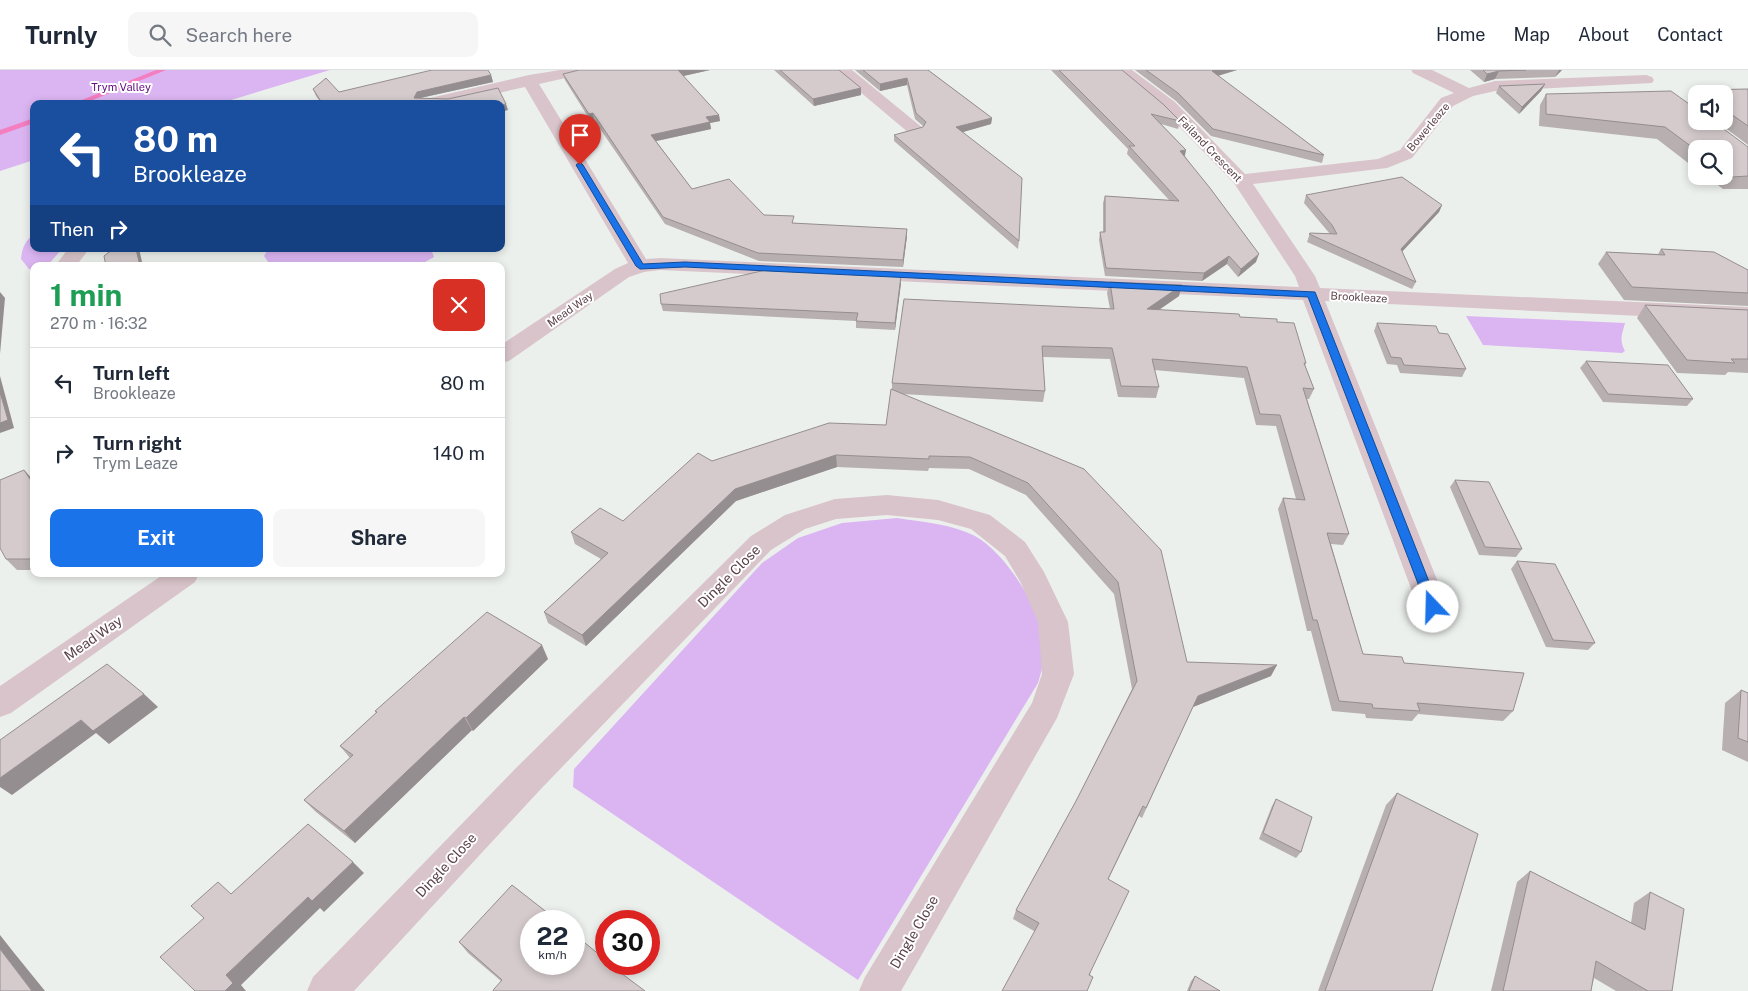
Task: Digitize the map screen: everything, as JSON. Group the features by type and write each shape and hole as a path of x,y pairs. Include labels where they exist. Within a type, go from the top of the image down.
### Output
{"street":[{"path":"443,100 582,70"},
{"path":"842,70 915,129"},
{"name":"Failand Crescent","path":"1122,70 1169,106 1241,180 1305,276 1433,607"},
{"path":"1419,70 1467,94"},
{"path":"1639,75 1660,90"},
{"name":"Bowerleaze","path":"1241,180 1380,164 1406,154 1447,102 1495,86 1639,75"},
{"path":"529,80 640,266"},
{"path":"68,262 77,252"},
{"name":"Brookleaze","path":"640,266 695,265 1748,314"},
{"name":"Mead Way","path":"505,353 622,272 640,266"},
{"name":"Dingle Close","path":"327,991 527,780 761,543 795,522 834,509 887,506 938,510 980,522 1014,549 1034,580 1053,622 1058,674 1046,708 879,991"},
{"name":"Mead Way","path":"0,703 181,577"}],"green space":[{"name":"Trym Valley","path":"0,70 330,70 231,100 30,100 30,161 0,171"},
{"path":"30,237 30,252 59,252 51,262 30,262 29,269 21,259 24,245"},
{"path":"266,252 432,252 434,257 425,262 268,262 264,256"},
{"path":"1466,316 1625,323 1622,340 1625,351 1622,353 1483,345"},
{"path":"897,518 957,529 975,536 986,543 1007,565 1033,605 1043,631 1045,651 1038,683 858,980 573,787 574,769 762,563 798,538 842,523"}],"building":[{"path":"432,70 488,70 491,75 417,92 414,98 448,99 498,88 504,100 320,100 313,89 326,78 339,92"},
{"path":"579,70 678,70 719,115 706,117 710,122 651,135 692,189 729,179 764,215 794,216 792,223 907,229 903,260 758,253 663,217 593,113 589,114 563,74"},
{"path":"780,70 839,70 861,88 813,99"},
{"path":"863,70 928,70 992,118 956,127 1022,178 1019,241 894,135 923,127 926,122 916,113 907,78 880,84"},
{"path":"1059,70 1122,70 1163,104 1180,121 1151,114 1186,150 1180,151 1259,254 1241,269 1229,256 1204,273 1106,268 1100,232 1105,232 1105,196 1179,201 1129,146 1135,146"},
{"path":"1146,70 1216,70 1212,71 1324,155 1213,129 1178,93"},
{"path":"1483,70 1526,70 1499,71 1487,74"},
{"path":"1545,84 1522,107 1499,86"},
{"path":"1733,89 1748,89 1748,126 1733,115"},
{"path":"1671,91 1688,103 1688,130 1725,130 1748,147 1748,176 1733,177 1733,140 1688,140 1688,144 1665,127 1546,114 1546,94"},
{"path":"1402,177 1442,205 1401,249 1416,282 1309,234 1337,234 1332,225 1306,195"},
{"path":"1661,249 1714,252 1748,270 1748,293 1632,287 1606,252 1665,255"},
{"path":"109,252 137,252 139,262 105,262 104,256"},
{"path":"766,270 901,276 895,323 856,321 858,313 661,304 660,294"},
{"path":"1110,282 1182,285 1147,309 1239,314 1240,317 1277,319 1277,322 1294,323 1306,363 1304,363 1314,389 1303,388 1349,534 1327,533 1363,654 1402,657 1404,663 1524,673 1513,711 1417,703 1420,711 1373,708 1372,704 1339,701 1317,620 1313,620 1283,498 1305,500 1280,415 1260,414 1247,367 1152,359 1159,387 1121,386 1112,348 1042,346 1045,391 892,383 904,299 1114,309"},
{"path":"1645,305 1748,310 1748,359 1731,359 1735,363 1687,360"},
{"path":"1377,323 1436,326 1439,333 1448,334 1466,369 1404,365 1401,358 1391,357"},
{"path":"1586,361 1668,365 1693,399 1608,394"},
{"path":"891,389 1084,469 1161,550 1187,662 1277,665 1198,696 1146,808 1143,806 1108,879 1129,891 1089,975 1093,977 1087,991 1002,991 1039,923 1016,910 1076,801 1137,681 1118,582 1028,483 970,457 929,456 929,459 836,455 735,489 582,635 544,612 608,553 571,532 600,508 623,521 698,453 712,461 829,423 886,425"},
{"path":"0,392 8,420 0,423"},
{"path":"24,470 30,479 30,559 6,559 0,548 0,480"},
{"path":"1455,480 1489,482 1522,549 1485,547"},
{"path":"1517,561 1555,564 1595,643 1553,640"},
{"path":"487,612 542,645 344,831 304,800 353,755 340,746 377,712 375,711"},
{"path":"107,664 144,694 93,731 81,720 0,778 0,740"},
{"path":"1741,690 1748,693 1748,742 1738,738"},
{"path":"1397,793 1478,834 1432,991 1325,991"},
{"path":"1276,799 1312,817 1301,852 1263,833"},
{"path":"308,824 353,862 312,901 308,897 226,975 233,983 225,991 195,991 160,957 204,918 191,906 218,882 231,894"},
{"path":"1530,871 1645,930 1650,892 1684,909 1672,991 1648,991 1596,961 1591,991 1503,991"},
{"path":"512,885 544,910 520,910 520,975 585,975 585,943 595,951 595,975 624,975 645,991 493,991 502,980 459,942"},
{"path":"0,949 32,991 0,991"},
{"path":"1195,976 1220,991 1189,991"}],"waterway":[{"path":"86,100 162,70"},
{"path":"0,133 30,122"}],"route":[{"path":"580,165 640,266 685,264 1312,294 1433,607"}]}
